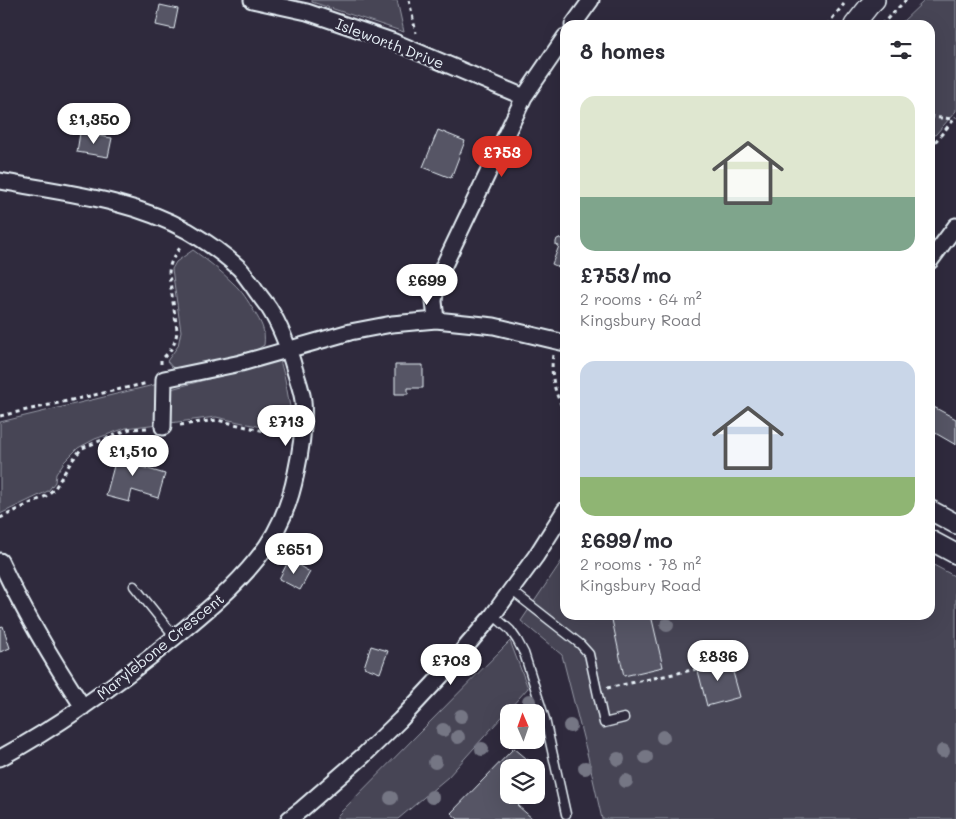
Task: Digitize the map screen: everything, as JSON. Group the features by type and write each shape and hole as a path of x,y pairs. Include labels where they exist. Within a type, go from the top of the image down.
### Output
{"street":[{"name":"Isleworth Drive","path":"252,0 307,12 392,41 524,97"},
{"path":"577,20 591,0"},
{"path":"858,20 875,0"},
{"path":"436,320 434,301 437,280 524,97 560,44"},
{"name":"Marylebone Crescent","path":"0,181 98,199 150,213 190,233 217,250 240,269 269,308 280,327 289,350 303,400 302,440 293,488 286,510 275,533 258,558 207,611 144,662 47,732 0,758"},
{"path":"935,254 956,226"},
{"path":"163,427 164,379 241,363 350,332 392,324 436,320 494,326 560,342"},
{"path":"935,513 956,524"},
{"path":"289,819 306,814 441,676 493,615 536,556 560,518"},
{"path":"935,543 956,554"},
{"path":"0,561 55,664 83,707"}],"lane":[{"path":"134,586 175,637"},
{"path":"511,590 580,644 588,654 604,723 624,718"},
{"path":"493,615 510,630 524,653 545,719 566,814"}],"path":[{"path":"409,0 420,53"},
{"path":"831,20 848,0"},
{"path":"886,20 906,0"},
{"path":"935,117 955,118"},
{"path":"935,142 955,118"},
{"path":"0,416 164,379 161,360 174,345 177,330 169,267 172,259 190,233"},
{"path":"560,344 552,364 553,380 560,402"},
{"path":"0,518 46,496 54,488 82,448 130,430 217,420 302,440"},
{"path":"597,690 697,669"}],"shaded area":[{"path":"312,0 397,0 404,32 312,2"},
{"path":"925,0 956,0 956,111 935,135 935,20 904,20"},
{"path":"193,250 224,274 242,293 259,319 264,335 264,345 258,349 180,370 172,367 167,361 178,346 181,331 172,269 176,262"},
{"path":"280,360 290,407 289,433 216,417 170,423 171,389"},
{"path":"158,384 158,424 126,428 95,439 78,448 64,462 56,474 55,482 48,491 0,514 0,422"},
{"path":"560,563 560,620 935,620 935,566 956,577 956,819 602,819 562,655 521,621"},
{"path":"510,641 528,688 514,704 500,704 500,719 448,777 398,819 337,819 337,816"}],"building":[{"path":"160,5 178,9 174,29 156,25"},
{"path":"438,130 465,141 451,178 423,167"},
{"path":"80,133 112,138 108,157 77,152"},
{"path":"560,238 560,268 552,264 559,246 556,245 557,239"},
{"path":"395,365 423,365 423,388 408,388 408,394 395,394"},
{"path":"935,408 956,419 956,445 935,433"},
{"path":"119,447 141,453 138,466 165,474 158,498 132,490 129,502 106,496"},
{"path":"289,560 310,572 300,590 279,579"},
{"path":"612,620 652,620 663,667 624,676"},
{"path":"3,626 10,648 0,652 0,627"},
{"path":"371,646 388,651 380,673 364,667"},
{"path":"729,658 740,697 707,706 697,667"},
{"path":"515,749 527,759 503,759"},
{"path":"500,762 500,804 520,804 518,806 533,819 458,819 451,813"}]}
